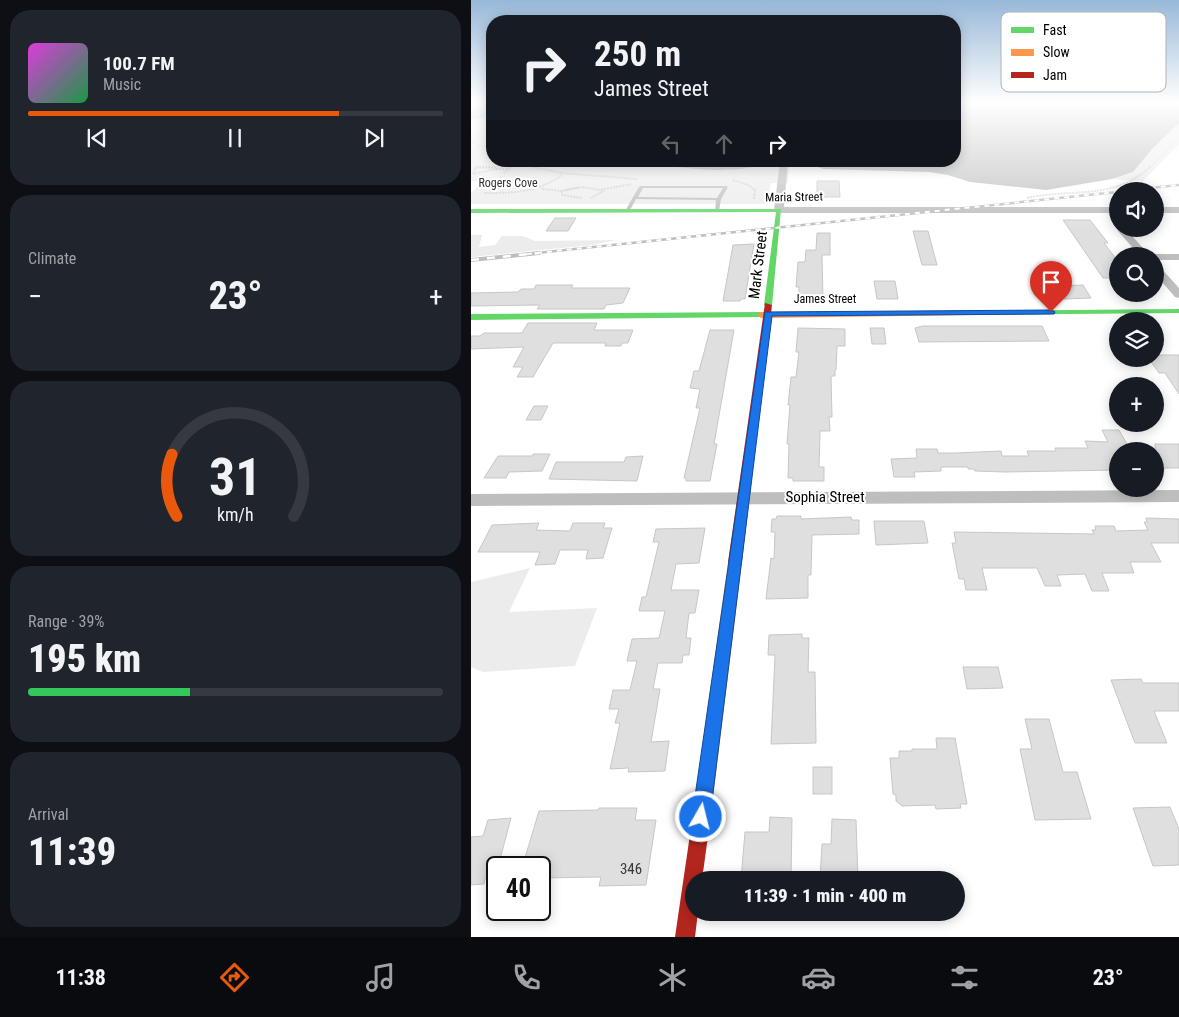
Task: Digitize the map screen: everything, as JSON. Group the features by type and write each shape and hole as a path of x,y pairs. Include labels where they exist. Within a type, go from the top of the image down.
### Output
{"street":[{"name":"Mark Street","path":"685,937 768,314 783,167"},
{"path":"1105,210 1109,215"},
{"name":"Maria Street","path":"471,211 1109,210"},
{"path":"1164,210 1179,210"},
{"path":"1128,237 1137,247"},
{"path":"1164,257 1179,257"},
{"path":"1164,278 1179,296"},
{"name":"James Street","path":"471,317 1179,311"},
{"name":"Sophia Street","path":"471,500 1179,496"}],"lane":[{"path":"627,211 641,187 725,187 719,199 717,211"},
{"path":"635,198 719,199"}],"path":[{"path":"1022,199 1039,195 1095,191 1129,183 1173,145"},
{"path":"496,169 495,167 476,167 473,174 509,168"},
{"path":"504,173 509,168"},
{"path":"484,193 515,193 541,189 549,186 563,174"},
{"path":"541,189 563,191 580,188 605,189 632,184"},
{"path":"595,189 591,193 597,195"},
{"path":"563,191 562,194 579,196 585,199 597,195 605,189"}],"green space":[{"name":"Rogers Cove","path":"471,145 486,145 486,167 692,167 725,170 748,167 789,167 788,183 771,183 767,204 471,204 471,193 483,181 471,181"},
{"path":"1156,145 1178,145 1143,181 1112,179 1133,172"},
{"path":"471,235 482,235 479,247 495,245 502,236 523,236 535,241 616,240 592,245 471,257"},
{"path":"530,568 509,612 597,608 575,666 483,672 471,667 471,582"}],"shaded area":[{"path":"961,145 1156,145 1133,172 1112,179 1046,190 970,182 948,175 929,172 823,169 818,167 961,167"},
{"path":"673,167 750,167 720,170"}],"building":[{"path":"817,181 839,181 840,197 817,197"},
{"path":"555,218 576,218 568,231 546,231"},
{"path":"1063,220 1090,220 1108,243 1104,243 1109,250 1109,278 1103,278"},
{"path":"913,231 928,231 937,265 922,265"},
{"path":"817,233 830,233 830,255 822,255 823,300 821,302 799,301 799,287 796,287 798,262 805,262 806,250 816,250"},
{"path":"754,244 745,299 740,301 723,301 733,245"},
{"path":"874,281 895,281 898,299 877,299"},
{"path":"536,285 573,285 571,288 630,288 623,303 606,305 604,309 537,309 540,305 471,306 471,293 518,292 521,289 534,289"},
{"path":"1083,285 1091,298 1064,299 1056,286"},
{"path":"528,323 597,323 594,330 633,330 628,343 622,343 621,346 605,346 606,343 553,343 533,377 517,377 523,367 513,367 524,347 471,349 471,336 480,336 484,333 522,333"},
{"path":"923,326 1042,326 1049,341 919,342 915,328"},
{"path":"798,328 845,329 845,346 837,346 835,376 831,376 832,417 829,417 830,431 820,431 819,467 824,467 824,481 793,481 793,478 788,478 789,444 787,444 790,405 788,405 791,377 796,377 799,352 796,352"},
{"path":"870,328 884,328 886,344 872,344"},
{"path":"710,330 734,330 714,444 717,444 710,481 686,481 686,478 684,478 700,408 696,408 700,389 690,388 694,371 699,371"},
{"path":"1164,355 1179,355 1179,394 1165,373 1159,373 1155,367 1164,367"},
{"path":"534,406 548,406 541,420 526,420"},
{"path":"1102,430 1120,432 1126,442 1109,442 1109,470 1006,472 975,471 974,469 968,469 968,467 941,467 941,471 914,472 915,477 894,477 891,459 917,458 916,449 937,449 938,453 1001,451 1002,456 1029,456 1027,451 1056,451 1055,448 1088,448 1085,441 1108,442"},
{"path":"1164,444 1179,444 1179,468 1164,468"},
{"path":"533,454 550,454 542,471 509,472 506,478 484,478 498,456 533,456"},
{"path":"643,456 637,481 549,479 556,462 624,462 626,457"},
{"path":"777,516 801,516 801,519 851,517 852,520 859,520 859,534 812,535 811,575 808,575 808,598 766,599 771,558 774,559 775,532 771,532 772,519 776,519"},
{"path":"1146,518 1179,519 1179,543 1151,543 1161,562 1130,562 1134,573 1102,573 1109,591 1092,591 1085,574 1057,575 1061,586 1045,586 1037,568 982,568 987,590 966,590 964,579 959,579 952,543 956,543 954,532 1094,534 1092,530 1096,530 1095,526 1114,526 1116,531 1148,530 1144,522 1147,522"},
{"path":"874,521 924,521 928,543 876,545"},
{"path":"539,523 536,530 570,531 573,523 605,523 603,528 612,528 603,558 586,559 588,550 560,550 555,564 535,565 540,552 478,552 492,525"},
{"path":"705,528 699,563 676,564 671,590 699,590 695,613 689,613 686,638 691,638 689,655 683,655 682,663 658,663 653,689 660,689 651,742 669,741 665,771 628,772 629,768 610,769 620,723 615,723 619,709 609,709 613,690 630,690 637,661 627,661 632,639 659,638 665,611 639,611 642,597 646,597 659,542 653,542 656,529"},
{"path":"802,634 802,638 809,638 808,672 815,672 816,743 771,744 775,655 768,655 769,635"},
{"path":"963,667 998,667 1003,688 967,689"},
{"path":"1141,679 1143,683 1179,683 1179,711 1154,711 1167,743 1135,743 1111,680"},
{"path":"1025,719 1049,719 1063,772 1077,772 1091,819 1035,820 1020,749 1032,749"},
{"path":"936,738 955,738 967,804 960,804 961,808 936,809 935,805 902,806 896,801 896,795 893,794 890,758 899,758 899,751 937,749"},
{"path":"813,767 832,767 832,794 813,794"},
{"path":"1170,807 1179,829 1179,865 1153,866 1133,808"},
{"path":"599,808 637,808 635,820 656,820 646,885 599,886 601,877 551,878 551,856 526,856 539,811 598,810"},
{"path":"770,817 792,818 791,871 742,871 745,832 769,832"},
{"path":"511,818 501,856 486,856 486,879 484,884 471,885 471,837 483,836 488,820"},
{"path":"832,819 856,820 858,871 820,871 822,844 831,844"}],"railway":[{"path":"1164,187 1179,185"},
{"path":"527,254 1109,193"},
{"path":"471,260 539,253"}],"traffic: fast":[{"path":"471,211 779,210 768,305"},
{"path":"969,313 1179,311"},
{"path":"471,317 761,315"}],"traffic: slow":[{"path":"761,315 969,313"},
{"path":"702,814 735,562"}],"traffic: jam":[{"path":"735,562 768,305"},
{"path":"685,937 702,814"}],"route":[{"path":"701,817 768,314 1051,312"}]}
